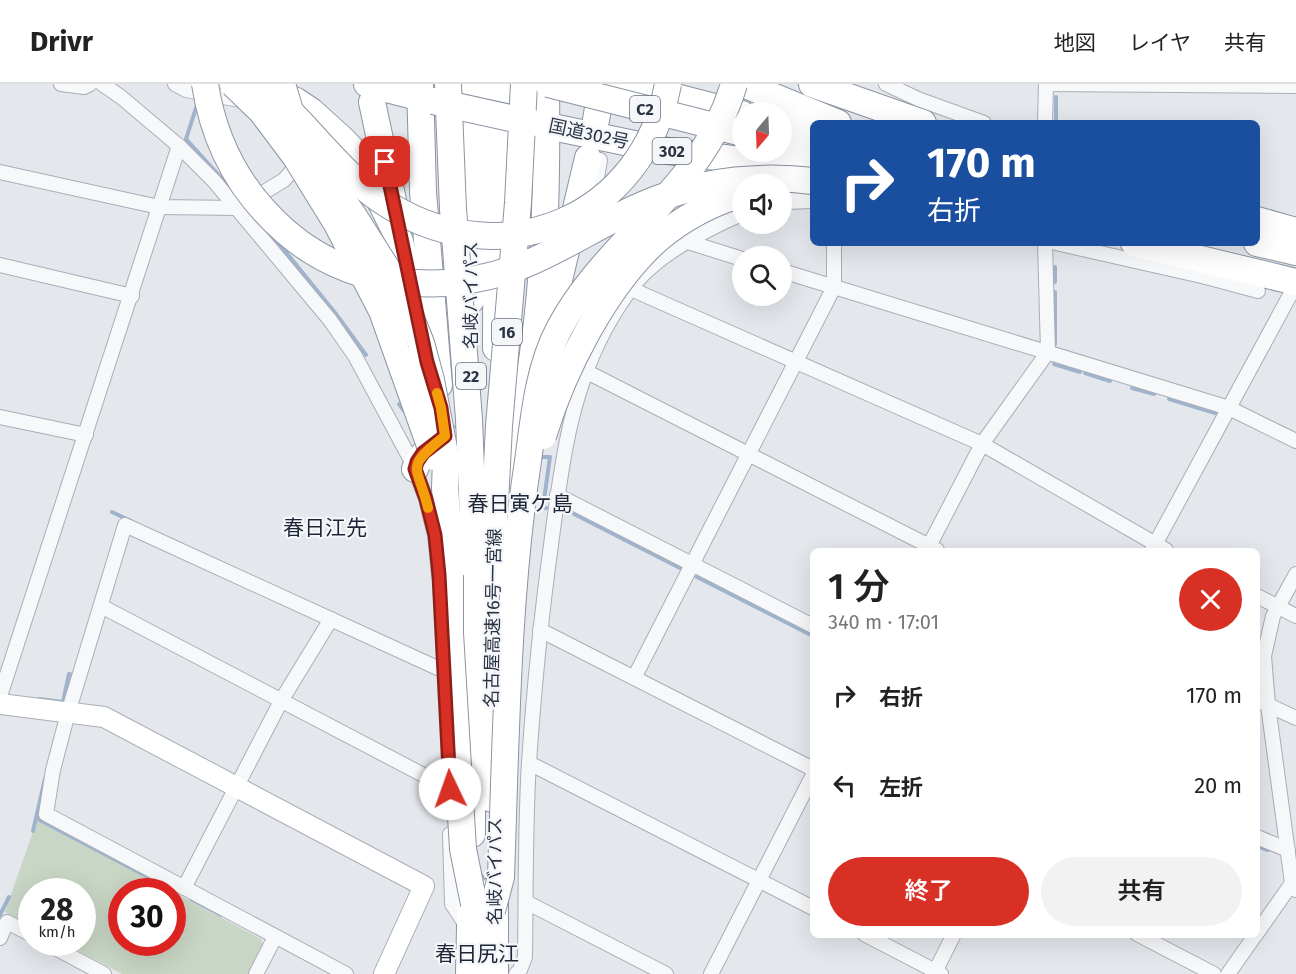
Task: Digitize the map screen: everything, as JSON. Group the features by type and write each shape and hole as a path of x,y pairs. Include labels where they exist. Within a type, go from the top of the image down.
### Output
{"highway":[{"path":"205,84 214,127 232,168 258,206 274,222 311,251 361,273 399,282 448,283 500,274 551,252 635,208 690,189 717,183 763,179 810,179"},
{"path":"233,84 262,112 295,156 337,224 382,311 445,488"},
{"path":"259,84 303,123 348,172 388,205 408,216 450,232 493,237 531,232 548,227 585,210 603,197 625,175 644,150 661,110 668,84"},
{"path":"259,84 296,101 343,140 358,156 400,241"},
{"path":"282,84 292,117 305,145 398,286 420,343 438,413 446,459 445,488 450,553 450,633 464,849 483,908"},
{"name":"名岐バイパス","path":"471,84 473,765 471,974"},
{"name":"名岐バイパス","path":"494,974 506,559 497,84"},
{"name":"名古屋高速16号一宮線","path":"471,974 483,908 495,498 518,203 524,84"},
{"name":"22","path":"506,559 542,273 545,192 540,124 547,84"},
{"name":"C2","path":"547,84 732,130"},
{"path":"601,121 602,84"},
{"name":"C2","path":"625,84 732,111"},
{"path":"483,908 501,877 510,641 506,559 524,488 543,372 568,313 593,280 677,187 696,161 721,120 734,84"},
{"path":"743,84 831,120"},
{"path":"802,84 874,120"},
{"path":"812,84 916,120"},
{"path":"370,90 427,362 441,408"},
{"name":"国道302号","path":"370,90 430,92 540,124 668,151 810,169"},
{"name":"22","path":"430,92 423,192 441,408 455,527 472,586"},
{"name":"名古屋高速16号一宮線","path":"430,92 453,209 469,419 483,908 494,974"},
{"path":"792,126 810,130"},
{"path":"792,146 810,150"},
{"path":"545,192 555,160 567,151 577,149 626,155 668,151"},
{"path":"529,388 594,159"},
{"path":"792,195 810,188"},
{"path":"506,559 547,421 574,357 593,323 638,259 658,239 699,211 732,197"},
{"path":"1263,222 1296,231"},
{"path":"1263,222 1296,241"},
{"path":"1260,244 1296,252"},
{"path":"1142,246 1216,272 1296,283"},
{"path":"1192,246 1296,270"},
{"path":"415,469 423,453 445,436"}],"street":[{"path":"62,84 84,87 90,84"},
{"path":"102,84 179,146 238,208 330,320 355,356 415,469 426,499 435,535 442,610 453,907 470,932"},
{"path":"0,172 159,207 238,208 284,180 291,172 298,155 298,145 294,126 280,114 249,102 186,90 175,84"},
{"path":"601,121 613,84"},
{"path":"886,84 918,99 976,120"},
{"path":"1045,120 1046,84 1296,86"},
{"path":"0,696 179,146"},
{"path":"594,159 597,186 602,203 649,269"},
{"path":"792,193 810,181"},
{"path":"792,199 810,201"},
{"path":"516,974 525,957 529,763 540,630 557,495 566,439 575,402 595,349 611,319 649,269 688,242 732,218"},
{"path":"688,242 732,256"},
{"path":"634,678 834,287 834,246"},
{"path":"931,548 982,444 1047,352 1045,246"},
{"path":"1073,246 1216,272 1258,291"},
{"path":"0,266 132,296"},
{"path":"792,274 1229,408 1296,441"},
{"path":"1159,548 1229,408 1296,283"},
{"path":"632,289 982,444 1156,548"},
{"path":"586,372 929,548"},
{"path":"0,417 86,435"},
{"path":"557,495 810,624"},
{"path":"165,878 46,814 53,770 68,713 125,525 444,671"},
{"path":"1260,929 1294,886 1291,856 1263,703 1264,656 1273,616 1296,574"},
{"path":"1260,598 1296,616"},
{"path":"101,606 450,789"},
{"path":"186,884 281,701 331,619"},
{"path":"540,630 810,767"},
{"path":"1263,703 1296,718"},
{"path":"0,704 104,717 424,886 451,884"},
{"path":"529,763 810,907"},
{"path":"711,974 810,781"},
{"path":"1260,839 1291,856"},
{"path":"384,974 424,886"},
{"path":"186,889 346,974"},
{"path":"526,903 666,974"},
{"path":"0,938 7,922 18,928"},
{"path":"256,974 275,937"},
{"path":"871,938 937,973 952,938"},
{"path":"1145,938 1214,974"},
{"path":"1228,974 1253,938"},
{"path":"70,956 104,974"}],"green space":[{"path":"37,820 146,878 108,878 108,956 186,956 186,899 261,939 263,946 248,974 122,974 88,956 96,956 96,878 18,878 18,919 5,912"}],"waterway":[{"path":"1056,97 1056,120"},
{"path":"196,108 186,139 235,193"},
{"path":"272,235 366,355"},
{"path":"1055,267 1055,282"},
{"path":"1055,292 1055,344"},
{"path":"1054,364 1080,372"},
{"path":"1085,373 1110,381"},
{"path":"1132,388 1154,394"},
{"path":"1169,399 1215,413"},
{"path":"399,404 405,412"},
{"path":"539,457 550,457 543,507 546,508"},
{"path":"112,512 131,521"},
{"path":"574,514 680,568"},
{"path":"697,577 810,634"},
{"path":"39,699 63,702 69,674 74,673"},
{"path":"33,831 45,779"},
{"path":"36,818 150,878"},
{"path":"1260,847 1268,850"},
{"path":"0,915 9,897"},
{"path":"191,899 221,915"}],"slow traffic":[{"path":"428,508 415,469 423,453 445,436 437,393"}],"district":[{"name":"春日寅ケ島","path":"520,504"},
{"name":"春日江先","path":"325,528"},
{"name":"春日尻江","path":"477,954"}],"route":[{"path":"385,162 400,241 427,362 441,408 445,436 423,453 415,469 426,499 435,535 442,610 450,789"}]}
